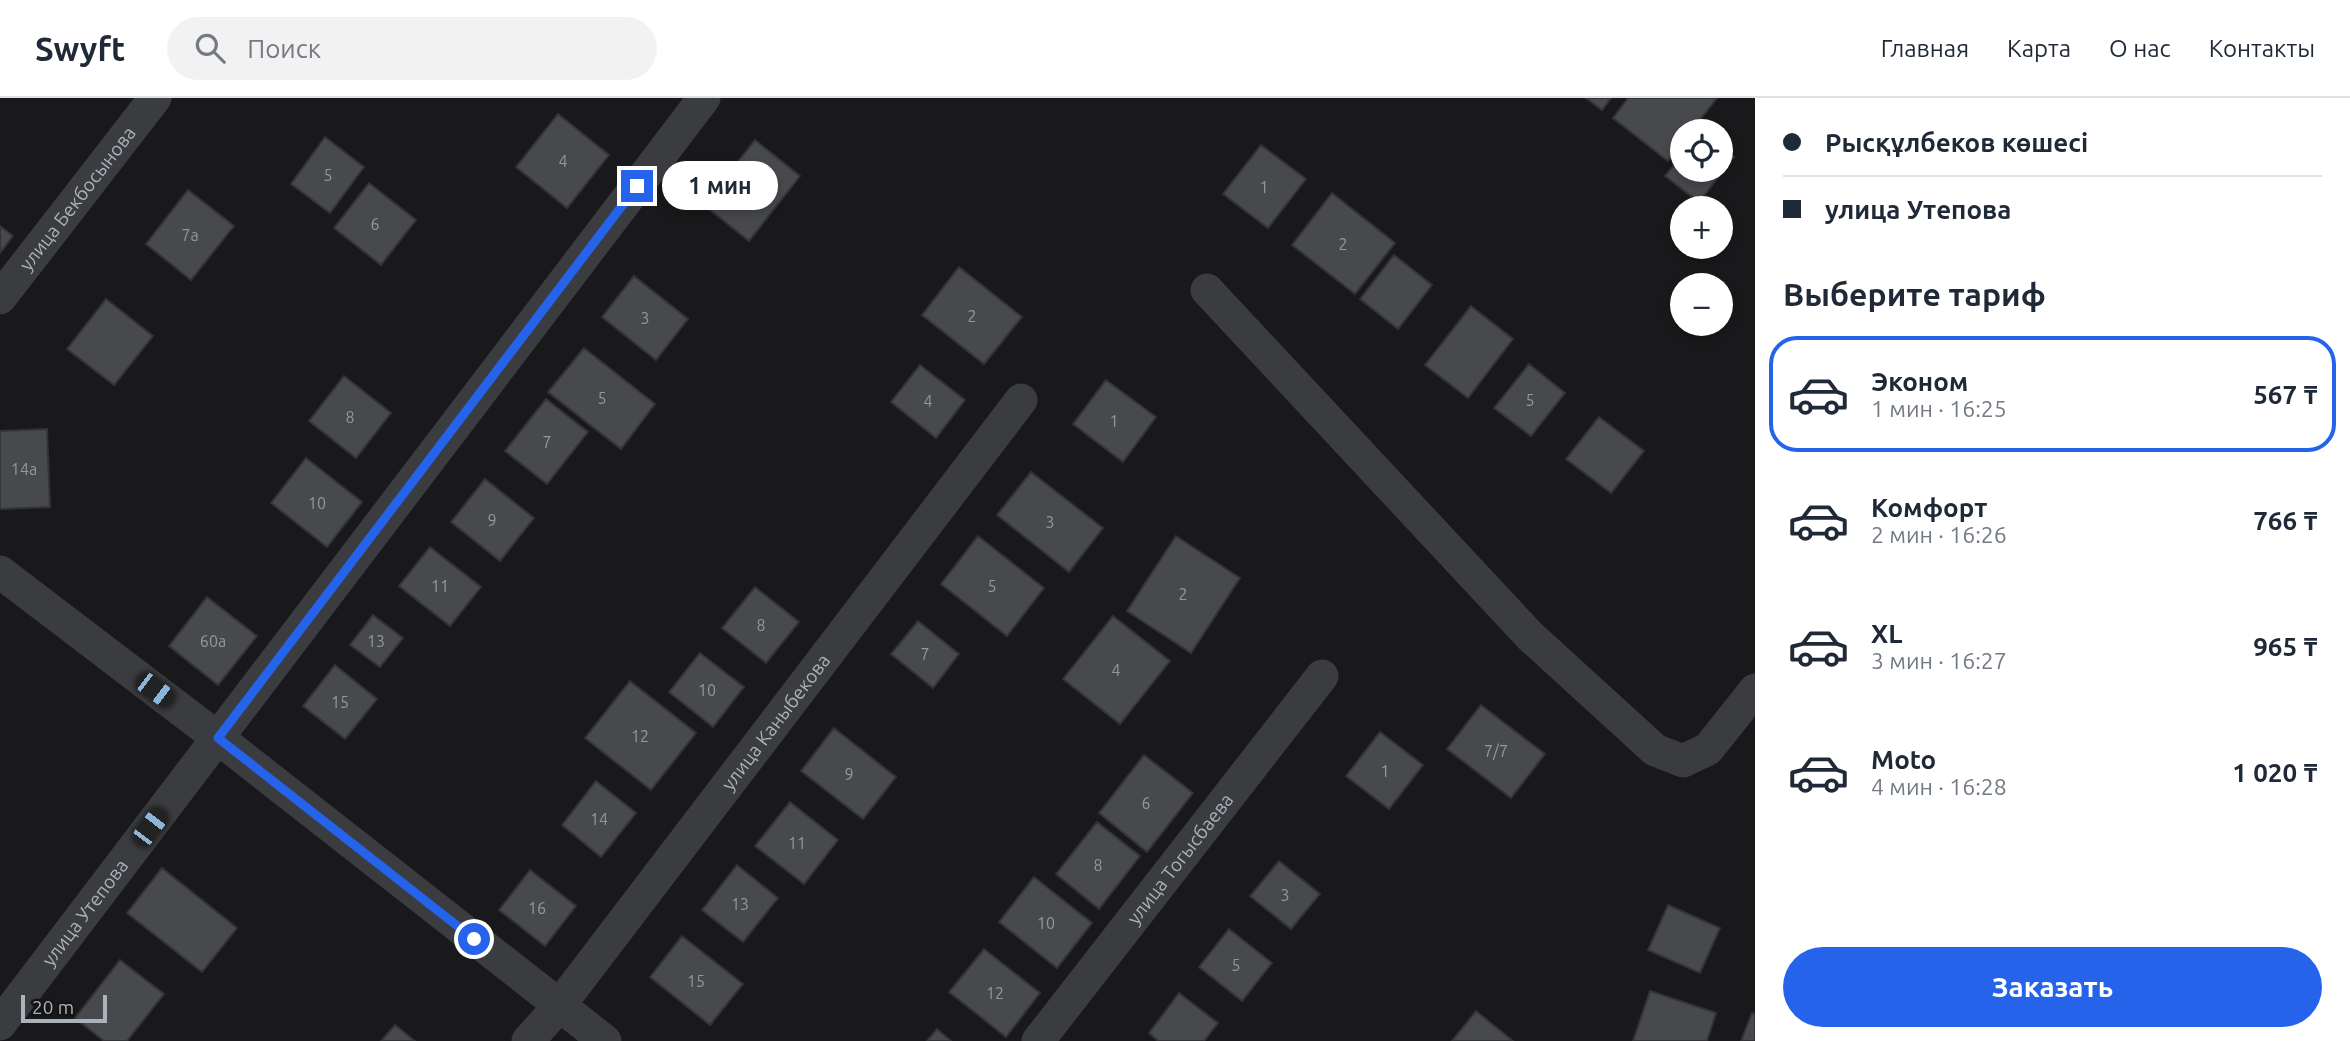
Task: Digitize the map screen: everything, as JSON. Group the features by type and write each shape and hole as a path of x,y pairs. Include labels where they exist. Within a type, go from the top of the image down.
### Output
{"street":[{"name":"улица Бекбосынова","path":"0,299 155,98"},
{"name":"улица Утепова","path":"0,1024 704,98"},
{"path":"1207,290 1530,636 1655,750 1683,761 1708,749 1755,690"},
{"name":"улица Каныбекова","path":"528,1041 559,1006 1021,400"},
{"path":"0,572 218,738 605,1041"},
{"name":"улица Тогысбаева","path":"1038,1041 1322,676"}],"building":[{"path":"1586,98 1611,98 1602,110"},
{"path":"1628,98 1717,98 1700,119 1670,119 1668,161 1613,118"},
{"path":"558,114 609,155 567,208 516,167"},
{"path":"325,137 364,167 330,213 291,184"},
{"path":"755,140 800,176 749,241 704,205"},
{"path":"1261,145 1306,179 1268,228 1223,194"},
{"path":"1673,182 1715,182 1704,196 1691,196"},
{"path":"369,183 416,220 381,265 334,228"},
{"path":"188,190 234,226 191,280 146,244"},
{"path":"1332,193 1395,243 1355,294 1292,245"},
{"path":"0,226 13,236 0,253"},
{"path":"1394,255 1432,285 1398,329 1360,299"},
{"path":"959,267 1022,317 984,364 922,315"},
{"path":"634,276 688,319 656,360 602,317"},
{"path":"106,299 153,336 114,385 67,349"},
{"path":"1471,306 1513,339 1468,398 1425,365"},
{"path":"584,348 655,404 621,449 548,392"},
{"path":"1529,364 1565,393 1531,436 1494,408"},
{"path":"920,365 965,400 936,438 891,402"},
{"path":"344,376 391,413 356,458 309,421"},
{"path":"1106,380 1156,417 1123,462 1073,424"},
{"path":"546,399 588,432 547,484 505,451"},
{"path":"1599,417 1644,451 1611,493 1566,459"},
{"path":"47,429 50,507 0,509 0,431"},
{"path":"306,458 362,502 327,547 271,503"},
{"path":"1031,472 1103,528 1069,572 997,515"},
{"path":"485,479 534,518 500,561 451,522"},
{"path":"978,536 1044,588 1007,636 941,584"},
{"path":"1176,536 1240,578 1191,653 1127,611"},
{"path":"430,547 481,587 450,626 399,586"},
{"path":"755,587 799,622 766,663 722,628"},
{"path":"207,597 257,636 218,685 169,646"},
{"path":"373,615 403,638 380,667 350,645"},
{"path":"1113,616 1170,661 1120,724 1063,679"},
{"path":"918,621 959,654 933,688 891,654"},
{"path":"700,653 744,687 713,727 669,692"},
{"path":"335,665 377,699 345,739 303,706"},
{"path":"630,681 696,733 651,790 585,738"},
{"path":"1481,705 1545,754 1511,798 1447,749"},
{"path":"834,728 896,777 863,819 801,771"},
{"path":"1380,732 1423,765 1389,809 1346,776"},
{"path":"1144,755 1193,793 1147,852 1099,813"},
{"path":"596,781 636,813 601,857 562,825"},
{"path":"790,802 838,840 804,884 755,846"},
{"path":"1097,822 1140,856 1099,909 1056,874"},
{"path":"1279,861 1320,894 1291,929 1250,896"},
{"path":"737,865 778,898 743,942 702,910"},
{"path":"162,868 237,928 202,972 127,913"},
{"path":"530,870 576,906 545,946 499,910"},
{"path":"1034,877 1092,923 1057,968 999,922"},
{"path":"1668,905 1720,928 1700,973 1648,950"},
{"path":"1229,929 1272,963 1242,1001 1199,967"},
{"path":"682,936 743,984 710,1025 650,977"},
{"path":"984,949 1040,993 1006,1037 949,992"},
{"path":"120,960 164,994 127,1041 104,1041 75,1018"},
{"path":"1650,991 1716,1013 1707,1041 1633,1041"},
{"path":"1179,993 1218,1023 1204,1041 1158,1041 1149,1033"},
{"path":"1476,1011 1513,1041 1452,1041"},
{"path":"1752,1013 1755,1014 1755,1041 1741,1041"},
{"path":"395,1025 415,1041 381,1041"},
{"path":"937,1029 951,1041 927,1041"}],"route":[{"path":"474,939 218,738 637,186"}]}
